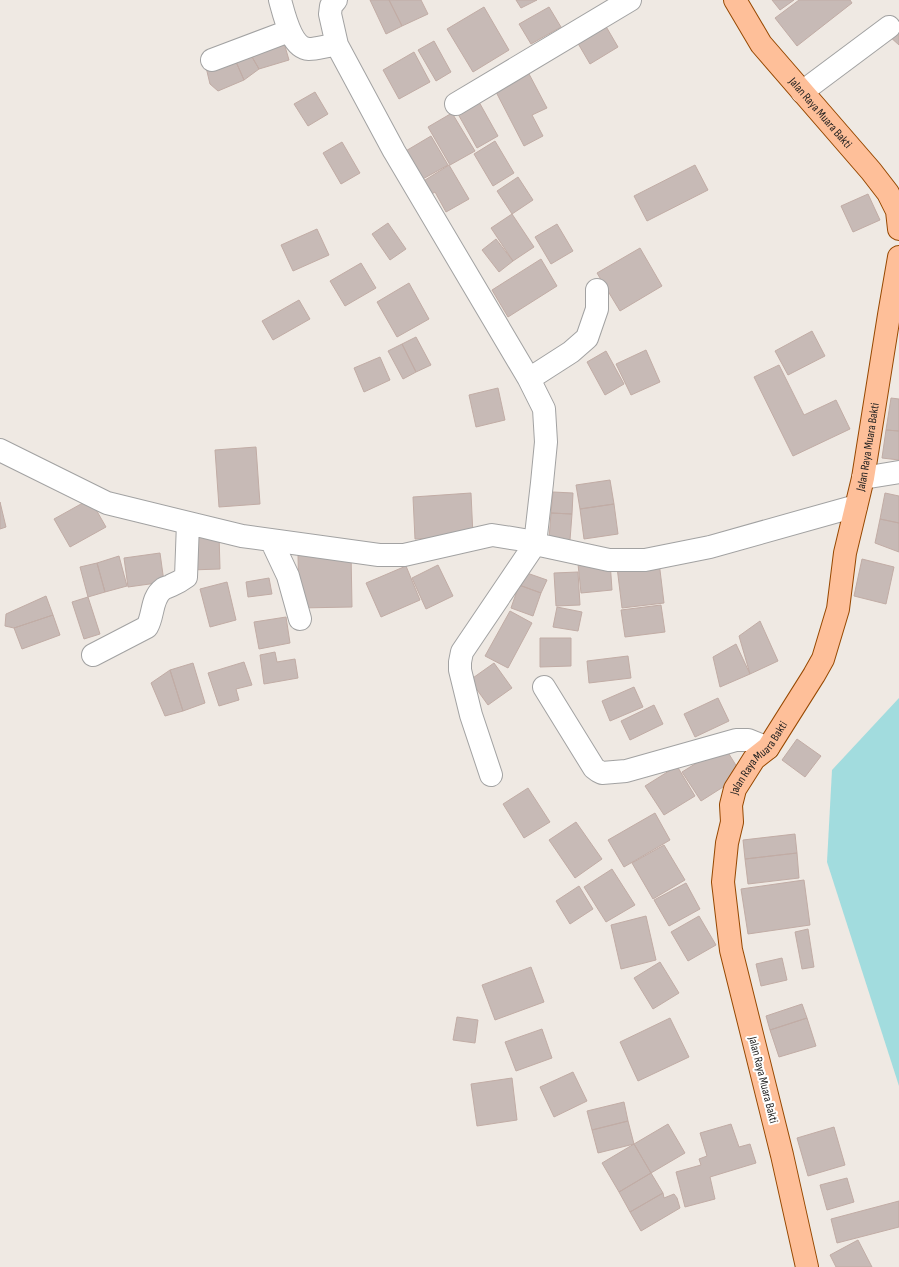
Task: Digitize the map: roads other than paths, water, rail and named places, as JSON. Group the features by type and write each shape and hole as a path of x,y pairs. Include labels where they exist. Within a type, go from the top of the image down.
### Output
{"main road":[{"name":"Jalan Raya Muara Bakti","path":"735,0 761,44 871,170 888,194 897,211 899,229"},
{"name":"Jalan Raya Muara Bakti","path":"807,1267 782,1155 730,950 723,882 727,843 732,822 731,805 735,789 754,759 768,748 823,659 838,609 845,554 863,478 899,257"}],"street":[{"path":"280,0 289,31 295,40 300,45 325,46"},
{"path":"336,0 330,6 325,46 394,151 529,379 544,409 546,442 542,483 529,542 462,652 460,662 471,715 491,775"},
{"path":"456,104 630,0"},
{"path":"802,92 889,27"},
{"path":"212,60 289,31"},
{"path":"529,379 571,352 587,338 597,309 597,290"},
{"path":"0,450 107,504 242,536 378,555 404,555 492,536 529,542 609,560 645,560 710,547 856,506"},
{"path":"863,478 899,472"},
{"path":"93,655 147,627 150,621 152,605 159,594 163,589 174,585 186,577 188,523"},
{"path":"272,540 288,576 300,619"},
{"path":"544,687 594,768 602,773 626,771 736,740 748,740 768,748"}],"water":[{"path":"899,698 899,1086 827,862 832,770"}]}
